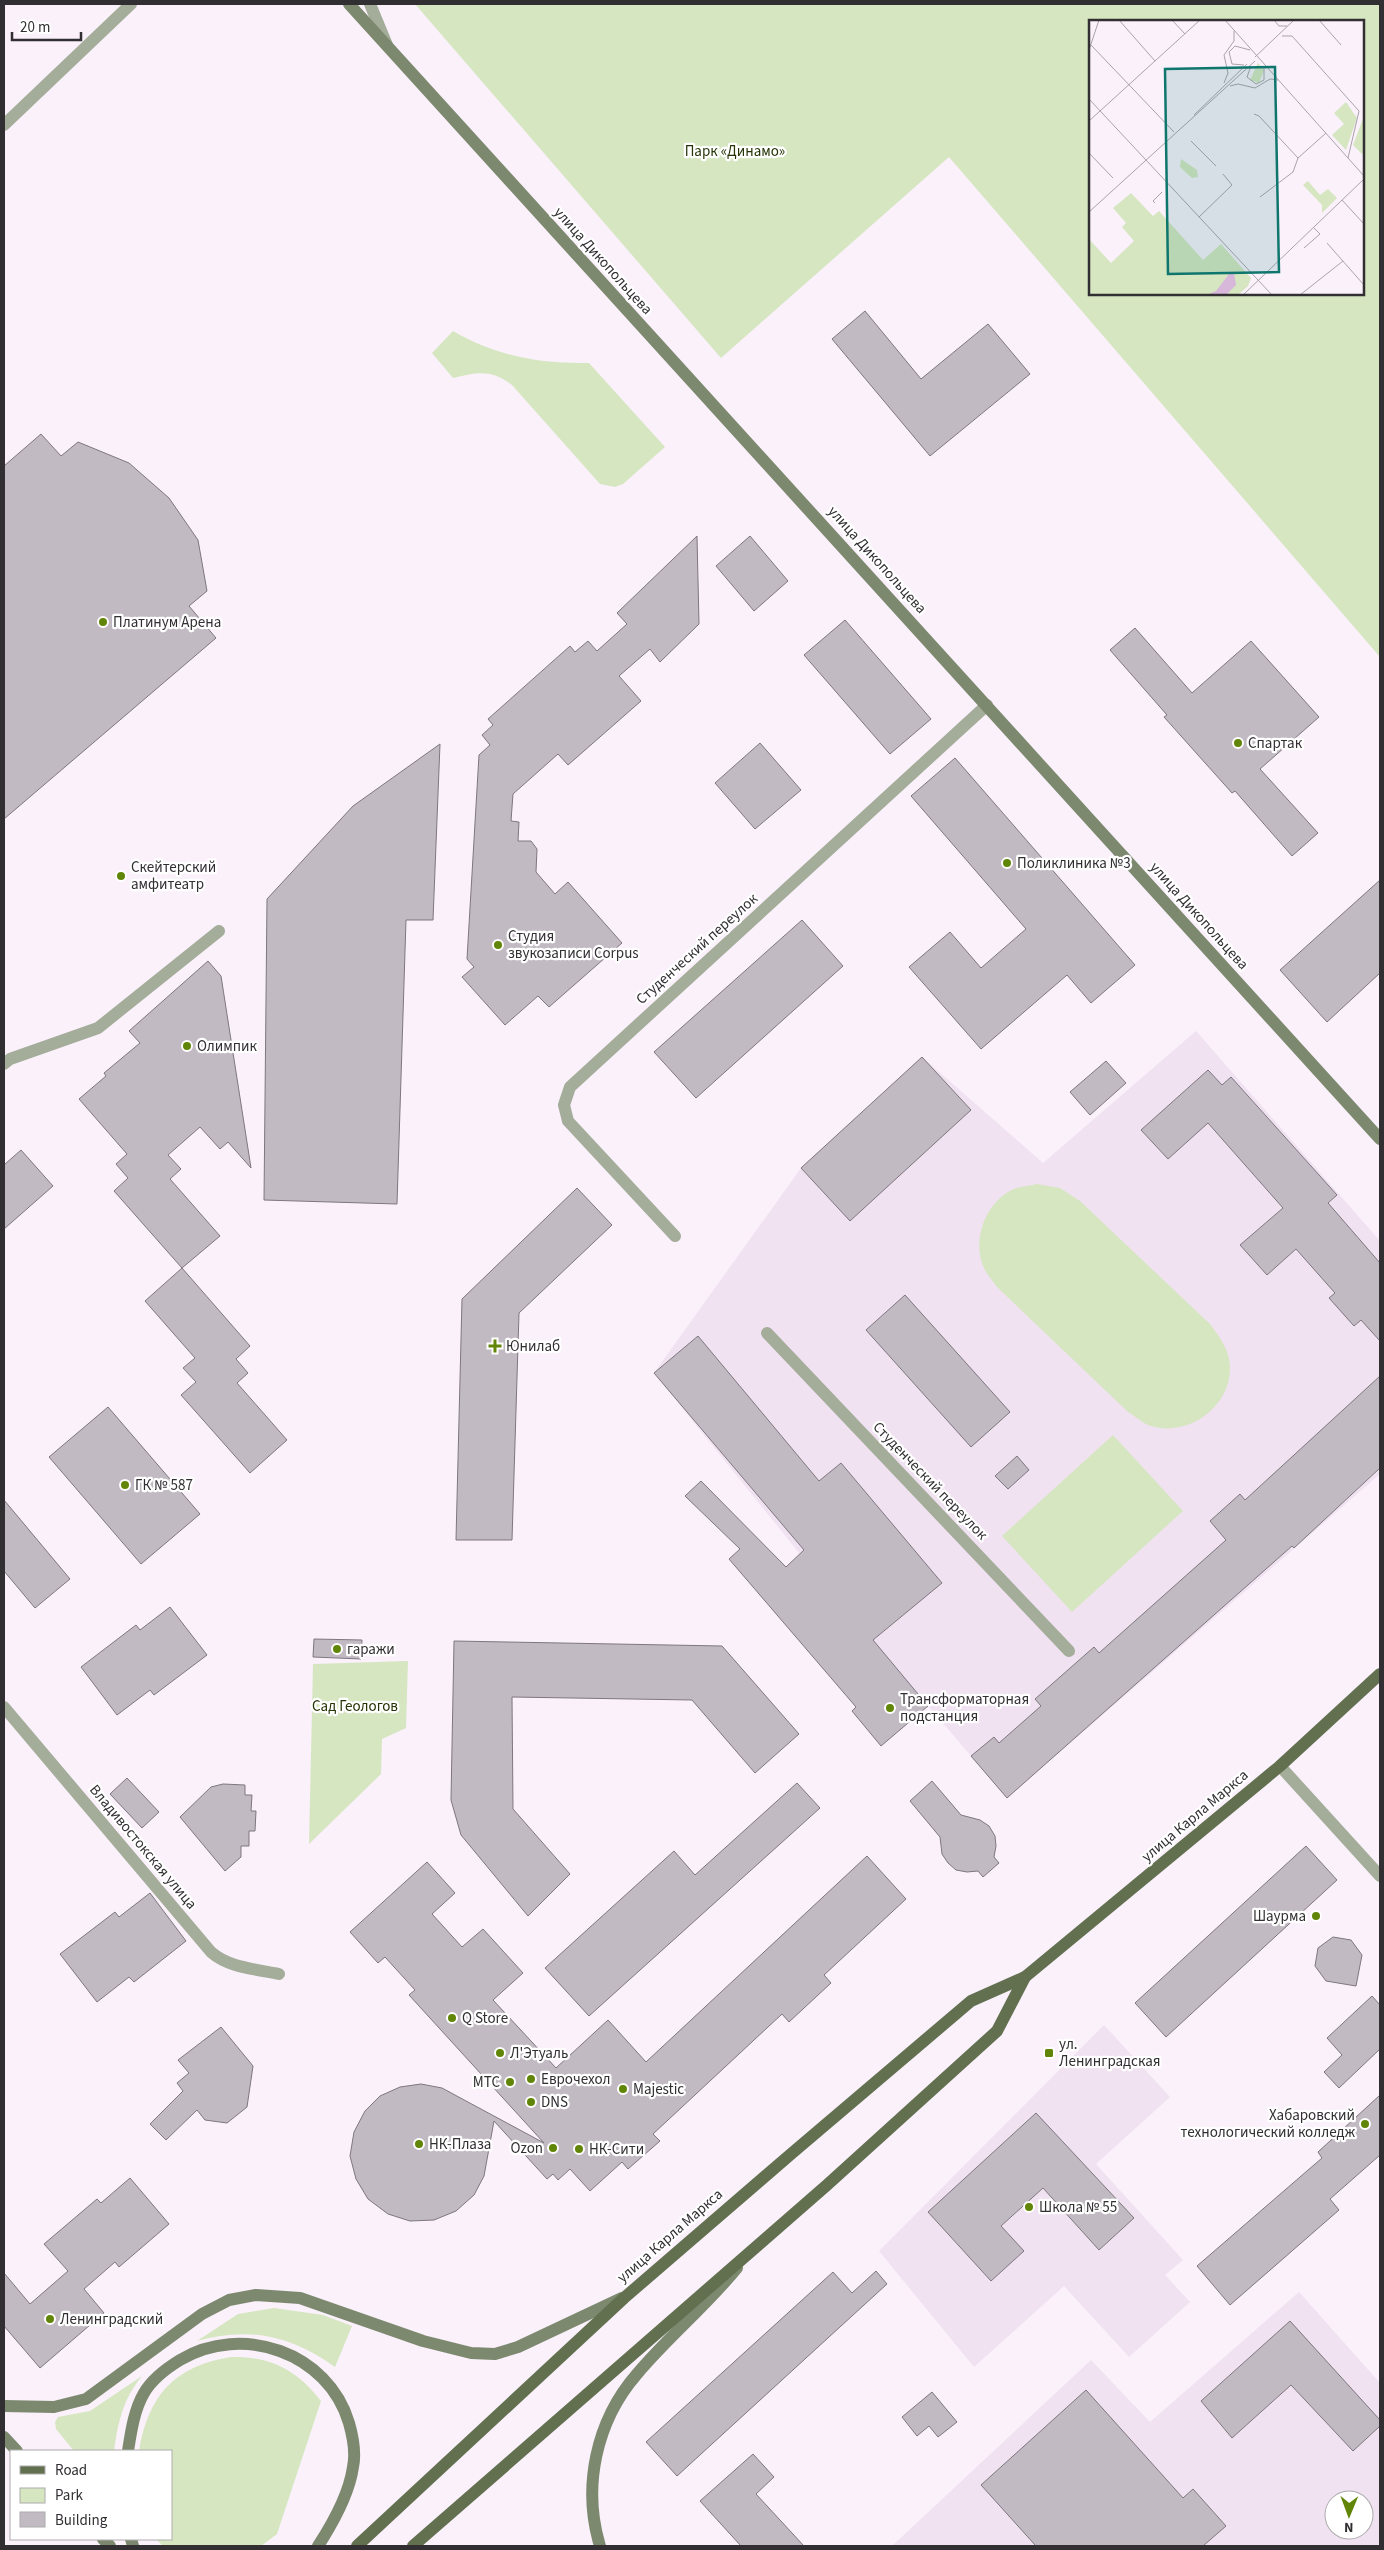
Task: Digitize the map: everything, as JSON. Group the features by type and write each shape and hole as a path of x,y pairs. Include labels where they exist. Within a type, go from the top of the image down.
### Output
{"main road":[{"name":"улица Дикопольцева","path":"349,4 988,705 1380,1139"},
{"name":"улица Карла Маркса","path":"357,2546 624,2298 971,2001 1025,1977 1280,1766 1380,1674"},
{"name":"улица Карла Маркса","path":"413,2546 751,2252 997,2031 1025,1977"},
{"path":"600,2546 591,2502 592,2478 596,2453 612,2413 636,2374 715,2295 751,2252"},
{"path":"4,2406 33,2408 72,2404 86,2398 209,2310 229,2300 256,2295 300,2298 423,2341 471,2353 495,2354 518,2347 624,2298"},
{"path":"128,2450 139,2404 145,2392 159,2375 173,2364 198,2351 228,2344 246,2343 274,2348 289,2354 304,2362 327,2381 337,2394 346,2413 354,2449 354,2467 347,2492 318,2546"},
{"path":"4,2437 16,2450"}],"street":[{"path":"4,124 131,4"},
{"path":"370,4 389,50"},
{"name":"Студенческий переулок","path":"675,1236 568,1121 564,1105 570,1087 988,705"},
{"path":"4,1064 10,1058 98,1028 219,931"},
{"name":"Студенческий переулок","path":"767,1333 1070,1650"},
{"name":"Владивостокская улица","path":"4,1707 219,1960 280,1974"},
{"path":"1280,1766 1380,1876"}],"shaded area":[{"path":"1196,1031 1380,1241 1380,1474 1007,1798 829,1590 654,1373 801,1168 922,1057 1043,1163"},
{"name":"Школа № 55","path":"1104,2025 1170,2097 1096,2164 1183,2260 1165,2275 1190,2302 1129,2357 1064,2286 974,2367 879,2251"},
{"path":"1299,2292 1380,2383 1380,2546 892,2546 1091,2360 1150,2422"}],"green space":[{"name":"Парк «Динамо»","path":"415,4 1380,4 1380,657 949,157 721,358"},
{"path":"453,331 486,347 519,357 553,362 589,363 665,447 623,484 615,487 600,484 512,385 498,376 484,373 453,378 432,353"},
{"path":"1037,1184 1060,1188 1080,1201 1211,1325 1226,1350 1230,1367 1228,1382 1223,1395 1215,1407 1204,1417 1191,1424 1177,1428 1162,1428 1143,1422 1128,1412 997,1287 988,1276 980,1257 979,1246 980,1234 989,1212 996,1202 1014,1189"},
{"path":"1113,1435 1183,1511 1072,1612 1002,1536"},
{"name":"Сад Геологов","path":"408,1661 406,1728 382,1739 381,1774 309,1844 313,1664"},
{"path":"274,2308 323,2315 352,2326 335,2367 303,2348 269,2337 252,2334 234,2334 197,2341 238,2314"},
{"path":"231,2357 245,2357 270,2362 292,2373 312,2390 321,2401 277,2534 261,2546 163,2546 157,2540 172,2540 172,2450 139,2450 143,2432 149,2414 157,2399 167,2387 179,2376 211,2361"},
{"path":"142,2376 130,2393 122,2411 114,2450 73,2450 56,2429 55,2422 58,2417 90,2411"}],"building":[{"path":"865,311 921,379 988,324 1030,374 930,456 832,339"},
{"name":"Платинум Арена","path":"41,434 61,456 78,442 129,463 169,498 198,540 207,591 189,606 216,638 4,819 4,466"},
{"path":"697,536 699,624 660,662 650,649 619,676 641,701 568,765 558,754 513,794 511,821 519,822 518,841 531,841 537,849 536,872 555,894 568,882 622,943 549,1007 538,996 505,1025 462,977 474,967 467,959 479,755 490,745 482,735 493,725 488,719 570,646 575,652 588,641 597,651 627,624 617,613"},
{"path":"750,536 788,581 754,611 716,566"},
{"path":"845,620 931,719 890,754 804,655"},
{"name":"Спартак","path":"1135,628 1192,693 1251,641 1319,717 1260,769 1318,833 1292,856 1235,791 1232,793 1164,717 1167,715 1110,650"},
{"path":"760,743 801,790 755,829 715,783"},
{"path":"440,744 433,920 406,920 397,1204 264,1200 267,899 353,806"},
{"name":"Поликлиника №3","path":"955,758 1135,965 1091,1003 1067,975 981,1049 909,967 950,932 981,968 1026,929 911,796"},
{"path":"1380,880 1380,973 1327,1022 1280,970"},
{"path":"802,920 843,966 696,1098 654,1052"},
{"path":"208,961 221,976 251,1168 228,1142 220,1149 200,1127 168,1155 181,1169 170,1179 220,1236 182,1268 114,1191 128,1178 116,1164 127,1154 79,1099 106,1076 104,1073 140,1043 129,1031"},
{"path":"922,1057 971,1110 850,1221 801,1168"},
{"path":"1106,1061 1126,1083 1090,1115 1070,1092"},
{"path":"1208,1070 1222,1085 1231,1077 1337,1195 1328,1203 1380,1263 1380,1341 1361,1320 1354,1326 1329,1298 1335,1293 1296,1249 1267,1275 1240,1245 1283,1208 1208,1123 1168,1159 1141,1130"},
{"path":"21,1150 53,1186 4,1229 4,1165"},
{"path":"577,1188 612,1225 519,1313 512,1540 456,1540 462,1299"},
{"path":"182,1268 250,1346 236,1359 248,1373 237,1383 287,1440 250,1473 181,1395 196,1382 183,1368 195,1358 145,1301"},
{"path":"905,1295 1010,1412 971,1447 866,1330"},
{"path":"698,1336 819,1481 841,1463 942,1583 873,1640 928,1706 881,1746 852,1711 856,1707 729,1559 740,1549 685,1496 701,1481 786,1567 804,1550 654,1373"},
{"path":"1380,1376 1380,1468 1294,1548 1292,1546 1007,1798 971,1756 994,1737 999,1743 1041,1706 1035,1699 1094,1647 1099,1653 1226,1540 1210,1521 1240,1494 1245,1500"},
{"name":"ГК № 587","path":"108,1407 200,1514 141,1564 49,1457"},
{"path":"1017,1456 1029,1470 1008,1489 995,1476"},
{"path":"4,1500 70,1579 35,1608 4,1571"},
{"path":"170,1607 207,1655 154,1695 150,1690 117,1715 81,1667 136,1625 140,1630"},
{"name":"гаражи","path":"314,1639 362,1640 361,1659 313,1657"},
{"path":"454,1641 722,1646 799,1734 755,1773 692,1700 512,1697 513,1809 570,1874 528,1916 461,1835 451,1800"},
{"path":"127,1778 159,1812 142,1828 110,1794"},
{"path":"932,1781 961,1815 980,1820 989,1826 995,1836 994,1857 999,1863 983,1877 978,1871 956,1870 948,1863 942,1854 940,1837 910,1801"},
{"path":"797,1783 820,1808 589,2016 545,1968 674,1851 695,1875"},
{"path":"223,1784 245,1785 245,1795 252,1795 251,1811 256,1811 255,1831 249,1831 249,1846 241,1846 241,1857 225,1871 180,1817 211,1787"},
{"path":"1306,1846 1337,1880 1166,2037 1135,2003"},
{"path":"867,1856 906,1899 824,1975 831,1983 789,2022 782,2014 653,2134 660,2141 628,2169 622,2162 590,2191 570,2169 558,2180 553,2174 547,2179 494,2121 484,2176 474,2195 456,2211 434,2220 410,2221 388,2214 368,2199 356,2179 350,2156 354,2132 365,2111 380,2096 400,2087 421,2084 442,2088 544,2143 409,1995 415,1990 385,1957 378,1963 350,1932 427,1862 455,1893 432,1914 462,1947 483,1929 523,1973 493,2000 556,2068 608,2020 646,2062"},
{"path":"150,1893 186,1941 134,1982 129,1977 97,2002 60,1954 115,1912 119,1917"},
{"path":"1333,1937 1351,1940 1362,1955 1356,1986 1326,1981 1315,1966 1318,1948"},
{"path":"1372,1996 1380,2005 1380,2049 1339,2088 1324,2072 1342,2055 1327,2038"},
{"path":"221,2027 253,2066 247,2107 227,2123 205,2120 197,2110 166,2140 150,2124 183,2091 177,2083 189,2073 178,2060"},
{"path":"1380,2095 1380,2155 1330,2199 1339,2210 1230,2305 1197,2266 1322,2158 1318,2152"},
{"path":"1036,2113 1134,2218 1099,2250 1043,2188 1001,2226 1024,2251 991,2281 928,2212"},
{"path":"130,2178 169,2224 119,2267 115,2262 84,2289 104,2313 40,2368 4,2326 4,2273 30,2304 68,2271 44,2244 97,2199 101,2203"},
{"path":"876,2271 887,2284 677,2476 646,2442 833,2272 852,2293"},
{"path":"1290,2321 1380,2420 1380,2426 1353,2451 1291,2385 1232,2438 1201,2401"},
{"path":"1086,2390 1183,2498 1193,2489 1226,2526 1203,2546 1036,2546 981,2485"},
{"path":"932,2392 957,2422 938,2437 929,2426 917,2436 902,2417"},
{"path":"753,2454 774,2477 756,2494 804,2546 741,2546 700,2501"}],"place":[{"name":"Платинум Арена","path":"103,622"},
{"name":"Спартак","path":"1238,743"},
{"name":"Поликлиника №3","path":"1007,863"},
{"name":"Скейтерский амфитеатр","path":"121,876"},
{"name":"Студия звукозаписи Corpus","path":"498,945"},
{"name":"Олимпик","path":"187,1046"},
{"name":"Юнилаб","path":"495,1346"},
{"name":"ГК № 587","path":"125,1485"},
{"name":"гаражи","path":"337,1649"},
{"name":"Трансформаторная подстанция","path":"890,1708"},
{"name":"Шаурма","path":"1316,1916"},
{"name":"Q Store","path":"452,2018"},
{"name":"Л'Этуаль","path":"500,2053"},
{"name":"ул. Ленинградская","path":"1049,2053"},
{"name":"Еврочехол","path":"531,2079"},
{"name":"МТС","path":"510,2082"},
{"name":"Majestic","path":"623,2089"},
{"name":"DNS","path":"531,2102"},
{"name":"Хабаровский технологический колледж","path":"1365,2124"},
{"name":"НК-Плаза","path":"419,2144"},
{"name":"Ozon","path":"553,2148"},
{"name":"НК-Сити","path":"579,2149"},
{"name":"Школа № 55","path":"1029,2207"},
{"name":"Ленинградский","path":"50,2319"}]}
